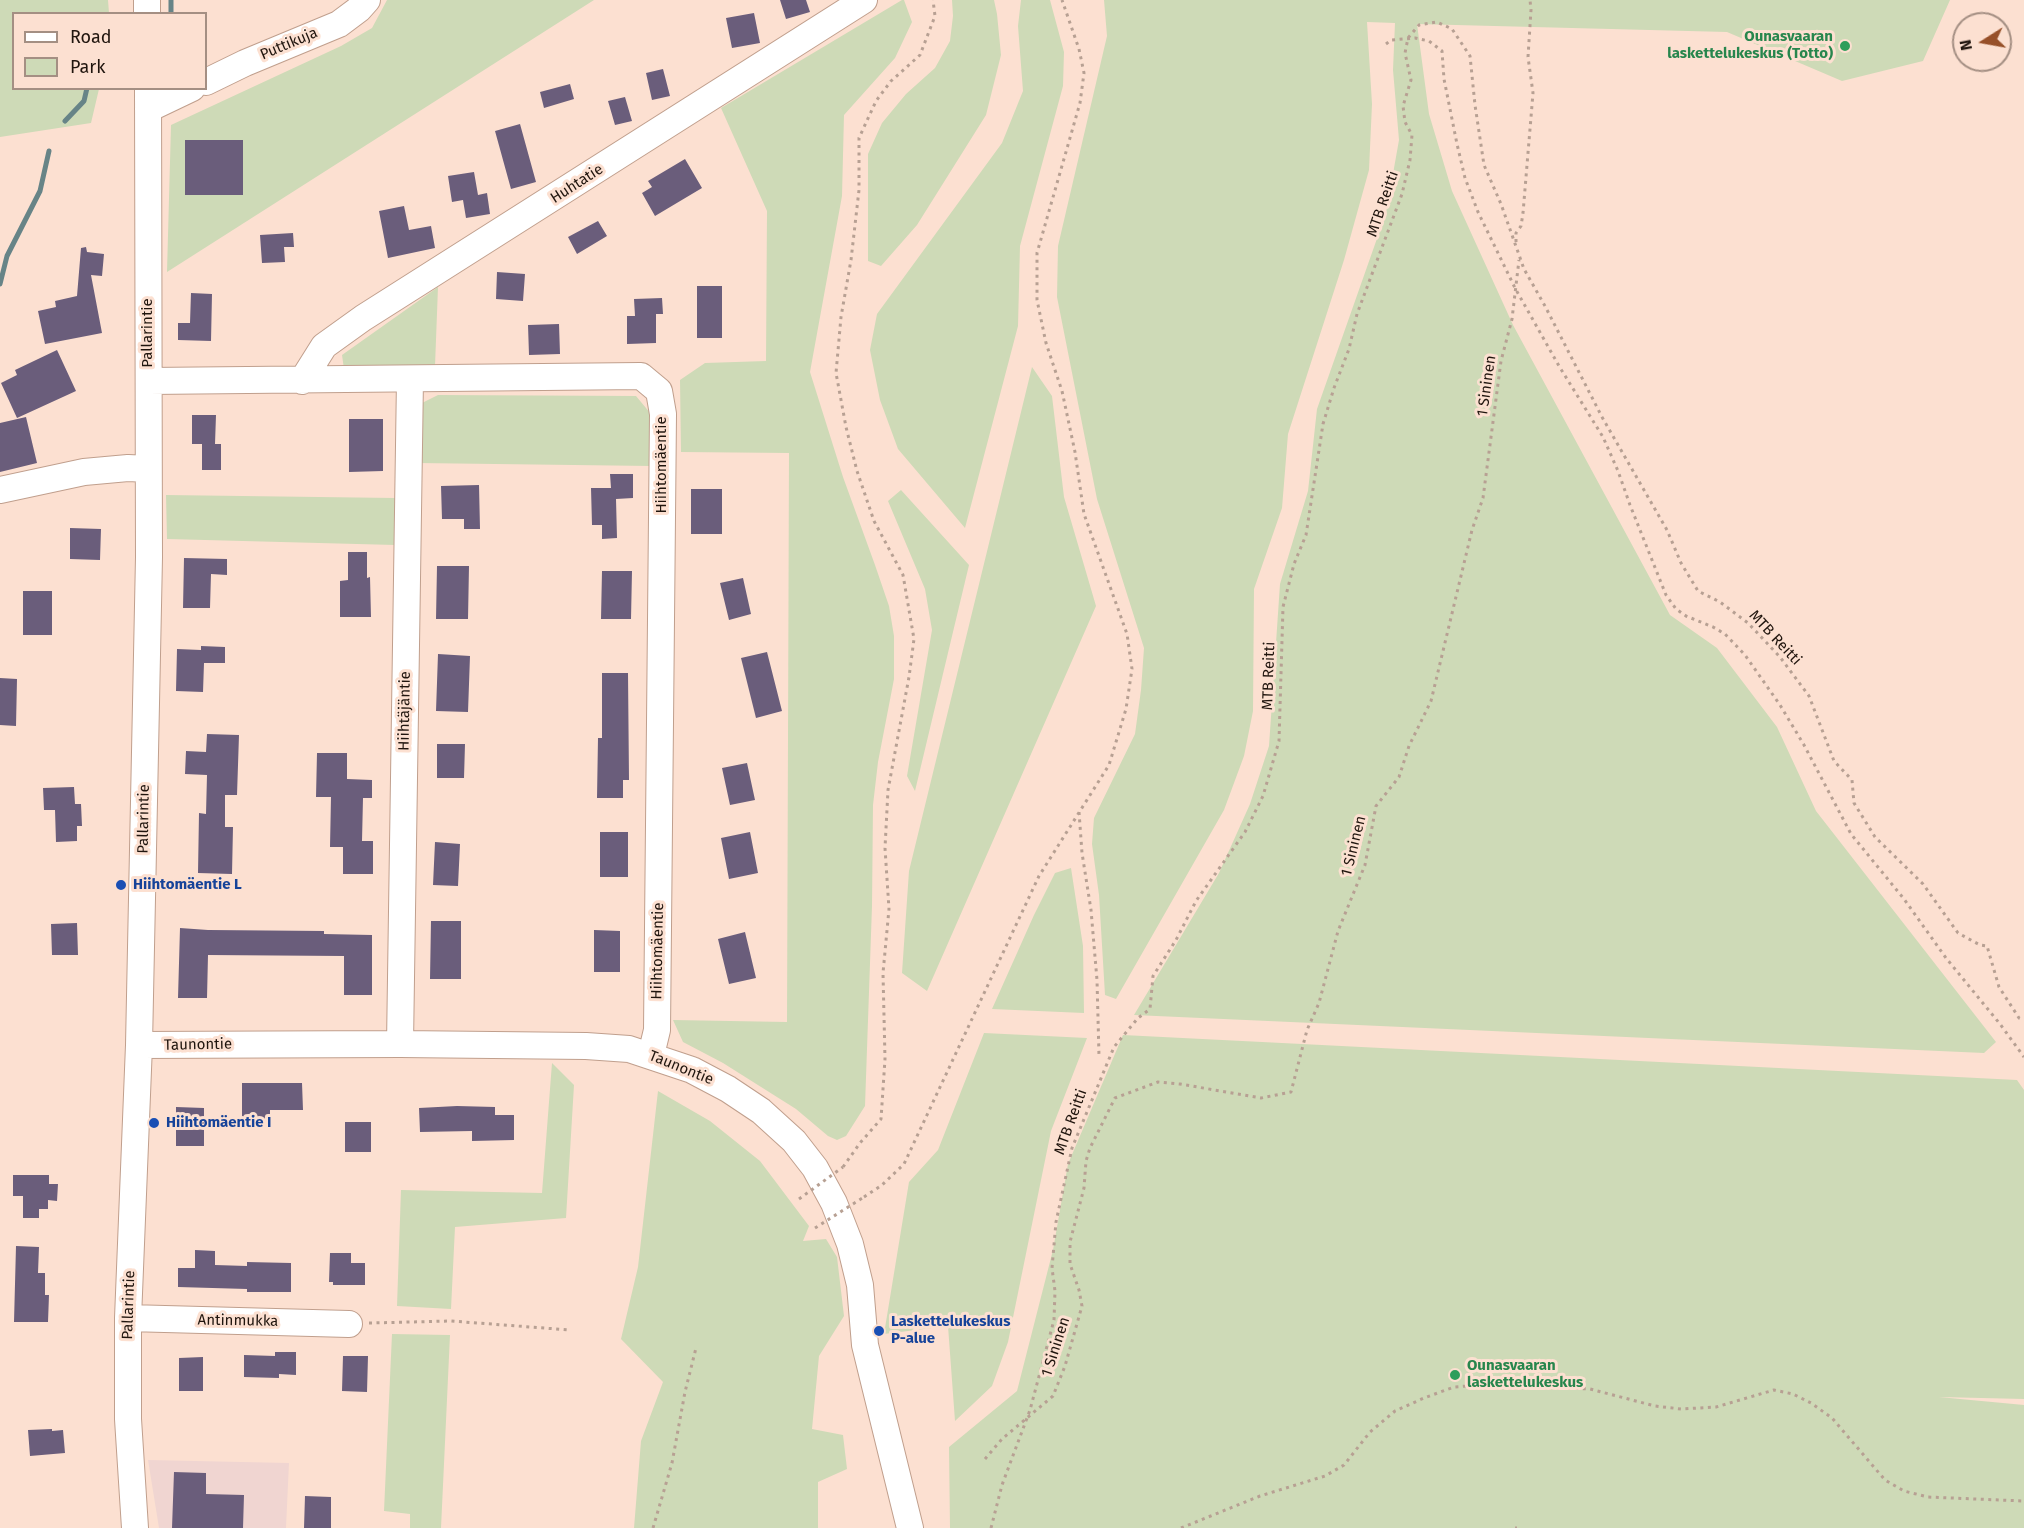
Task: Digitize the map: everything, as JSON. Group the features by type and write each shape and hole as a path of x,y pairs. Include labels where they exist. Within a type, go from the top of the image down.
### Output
{"street":[{"name":"Puttikuja","path":"207,82 339,24 367,0"},
{"name":"Huhtatie","path":"302,381 324,346 363,318 864,0"},
{"path":"148,99 184,90"},
{"name":"Pallarintie","path":"135,1528 128,1419 128,1318 139,1045 149,557 148,99"},
{"name":"Hiihtomäentie","path":"149,381 641,376 659,392 663,414 657,1030 651,1055"},
{"name":"Hiihtäjäntie","path":"400,1044 410,379"},
{"path":"0,490 84,472 128,468 148,469"},
{"name":"Taunontie","path":"139,1045 586,1046 630,1049 692,1070 719,1084 761,1111 794,1141 815,1168 834,1203 850,1244 857,1275 865,1345 910,1528"},
{"name":"Antinmukka","path":"128,1318 349,1323"}],"path":[{"path":"799,1199 843,1167 881,1119 885,1059 883,974 889,909 885,848 888,790 914,639 903,576 874,521 857,471 836,373 859,190 859,138 876,101 891,81 920,55 935,16 933,0"},
{"path":"815,1228 882,1185 904,1164 1039,876 1109,765 1126,709 1132,669 1128,634 1084,514 1075,452 1062,391 1046,343 1037,300 1037,253 1080,103 1084,73 1079,49 1062,0"},
{"name":"1 Sininen","path":"985,1459 1002,1438 1053,1396 1065,1366 1082,1306 1070,1264 1070,1242 1084,1188 1086,1161 1090,1148 1115,1098 1158,1082 1261,1098 1291,1092 1307,1030 1319,1003 1338,931 1365,865 1376,806 1399,777 1409,746 1431,701 1469,541 1483,498 1501,361 1512,319 1519,270 1516,233 1521,225 1523,213 1533,93 1528,57 1530,0"},
{"name":"MTB Reitti","path":"992,1528 1002,1485 1028,1418 1054,1320 1055,1291 1052,1268 1056,1222 1072,1148 1114,1047 1138,1018 1150,1009 1154,976 1196,901 1249,823 1263,796 1279,741 1283,607 1294,564 1306,535 1323,424 1349,349 1357,314 1402,194 1410,160 1412,135 1405,122 1403,106 1411,80 1405,53 1408,38 1419,25 1437,22 1452,29 1470,56 1484,165 1501,204 1524,269 1698,591 1720,602 1748,623 1780,657 1809,696 1834,761 1852,780 1854,803 1875,837 1923,884 1958,933 1980,945 1987,946 2000,987 2019,1018 2024,1020"},
{"path":"1386,44 1391,40 1408,38 1430,41 1442,51 1444,79 1465,178 1482,221 1515,288 1559,366 1603,436 1665,595 1676,609 1686,616 1725,634 1745,655 1804,744 1851,834 1904,899 1940,951 2024,1057"},
{"path":"1079,811 1097,980 1099,1056"},
{"path":"349,1323 435,1320 570,1330"},
{"path":"653,1528 672,1463 696,1348"},
{"path":"1181,1528 1260,1496 1325,1476 1344,1465 1370,1432 1395,1411 1454,1388 1482,1385 1590,1389 1654,1406 1680,1409 1716,1407 1774,1390 1793,1394 1832,1418 1886,1480 1904,1491 1928,1497 2024,1501"}],"shaded area":[{"path":"148,1460 289,1463 286,1528 159,1528"}],"green space":[{"path":"0,0 108,0 109,12 12,12 12,90 99,90 91,123 0,137"},
{"path":"387,0 594,0 167,272 171,125 341,46 372,28"},
{"path":"904,0 912,22 895,58 844,115 842,196 810,372 843,477 889,606 894,636 894,679 878,762 873,805 865,1106 846,1136 837,1140 828,1136 796,1109 723,1063 683,1042 673,1020 787,1022 789,453 681,452 680,380 705,363 766,361 767,211 721,108"},
{"path":"952,0 994,0 1001,55 986,115 917,225 881,266 868,261 868,154 882,123 906,94 935,68 950,41"},
{"path":"1021,0 1050,0 1064,52 1063,86 1020,246 1018,326 965,528 898,449 880,400 870,350 877,314 1002,143 1023,91 1018,26"},
{"path":"1104,0 1950,0 1923,61 1842,81 1727,32 1417,24 1429,114 1452,191 1513,325 1670,615 1717,648 1777,727 1816,811 1996,1042 1984,1053 1134,1015 1219,873 1250,804 1269,746 1280,584 1308,491 1317,409 1386,213 1399,140 1393,70 1395,23 1367,22 1372,104 1369,170 1344,260 1288,434 1282,508 1254,589 1253,711 1244,756 1224,810 1116,999 1105,995 1099,895 1092,844 1094,818 1135,734 1144,648 1097,499 1057,297 1058,246 1107,36"},
{"path":"438,287 435,366 344,369 342,355"},
{"path":"1032,367 1052,396 1064,497 1096,606 927,991 902,973 909,871"},
{"path":"438,395 636,396 651,414 652,466 417,463 420,404"},
{"path":"901,490 969,565 915,791 907,776 932,630 925,589 888,501"},
{"path":"166,495 395,498 395,545 167,539"},
{"path":"1071,868 1083,946 1084,1013 992,1009 1055,873"},
{"path":"984,1033 1087,1038 1051,1131 1008,1342 992,1386 955,1421 948,1326 884,1334 909,1182 938,1150"},
{"path":"1123,1035 2017,1080 2024,1090 2024,1399 1939,1397 2024,1405 2024,1528 950,1528 949,1447 1017,1391 1053,1250 1068,1164"},
{"path":"552,1063 574,1085 566,1218 455,1227 451,1309 397,1306 401,1190 542,1193"},
{"path":"658,1091 710,1121 760,1161 809,1226 803,1241 826,1239 837,1257 844,1316 819,1356 812,1429 843,1435 847,1469 818,1482 818,1528 634,1528 641,1441 663,1382 621,1339 638,1267"},
{"path":"392,1334 450,1335 441,1528 410,1528 410,1514 384,1511"}],"building":[{"path":"780,0 806,0 810,12 786,19"},
{"path":"754,13 760,43 732,48 726,18"},
{"path":"663,69 670,96 652,100 646,73"},
{"path":"570,84 574,99 544,108 540,92"},
{"path":"625,97 632,121 615,125 608,101"},
{"path":"520,124 536,182 511,189 495,131"},
{"path":"185,140 243,140 243,195 185,195"},
{"path":"685,159 702,188 655,216 642,193 652,187 648,181"},
{"path":"474,172 478,195 487,193 490,214 466,218 463,200 452,202 448,176"},
{"path":"404,206 409,230 431,226 435,248 388,258 379,211"},
{"path":"598,221 607,236 577,254 568,237"},
{"path":"293,233 294,247 284,247 285,262 262,263 260,235"},
{"path":"86,247 87,252 104,254 102,276 91,275 102,333 45,344 38,311 56,307 55,301 77,296 81,248"},
{"path":"497,272 525,274 523,301 496,299"},
{"path":"697,286 722,286 722,338 697,338"},
{"path":"191,293 212,294 211,341 178,340 178,323 190,323"},
{"path":"662,298 663,314 656,314 656,343 627,344 627,316 635,316 634,299"},
{"path":"559,324 560,354 529,355 528,325"},
{"path":"57,350 76,391 17,418 1,383 17,375 15,370"},
{"path":"192,415 216,415 215,444 221,444 221,470 202,470 202,444 192,444"},
{"path":"26,417 37,463 0,472 0,423"},
{"path":"349,419 383,419 383,471 349,472"},
{"path":"610,474 633,474 633,498 616,499 617,538 602,539 602,525 592,525 591,488 611,488"},
{"path":"479,485 480,529 464,529 464,519 442,519 441,486"},
{"path":"691,489 722,489 722,534 691,534"},
{"path":"70,528 101,529 100,560 70,559"},
{"path":"348,552 367,552 371,617 340,617 340,581 348,580"},
{"path":"184,558 227,559 227,575 211,574 210,608 183,608"},
{"path":"437,566 469,566 468,619 436,619"},
{"path":"602,571 632,571 631,619 601,619"},
{"path":"743,578 751,614 729,620 720,583"},
{"path":"23,591 52,591 52,635 23,635"},
{"path":"201,646 225,647 225,663 204,663 203,692 176,691 177,649 201,650"},
{"path":"767,652 782,711 756,718 741,658"},
{"path":"438,654 470,656 468,712 436,711"},
{"path":"602,673 628,673 629,780 623,780 623,798 597,798 598,738 602,738"},
{"path":"0,678 17,679 16,726 0,725"},
{"path":"207,734 239,735 237,795 225,795 225,827 233,827 232,874 198,873 199,813 206,814 207,775 185,774 186,751 206,752"},
{"path":"437,744 465,744 464,778 437,778"},
{"path":"317,753 347,753 347,779 372,780 372,798 363,798 362,841 373,841 373,874 343,874 343,847 330,847 331,797 316,797"},
{"path":"747,763 755,800 730,805 722,768"},
{"path":"74,787 75,804 81,804 82,826 77,826 77,841 56,842 55,810 44,810 43,788"},
{"path":"600,832 628,832 628,877 600,877"},
{"path":"750,832 758,873 729,879 721,838"},
{"path":"435,842 460,844 458,886 433,885"},
{"path":"431,921 461,921 461,979 430,979"},
{"path":"77,923 78,955 52,955 51,924"},
{"path":"180,928 324,931 324,934 372,935 372,995 344,995 344,956 208,955 207,998 178,998"},
{"path":"594,930 620,931 620,972 594,972"},
{"path":"745,932 756,978 729,984 718,939"},
{"path":"242,1083 302,1083 303,1110 270,1110 270,1122 242,1122"},
{"path":"176,1107 204,1108 204,1146 176,1146"},
{"path":"495,1107 495,1115 514,1115 514,1140 472,1141 472,1131 420,1132 419,1108"},
{"path":"345,1122 371,1122 371,1152 345,1152"},
{"path":"13,1175 49,1175 49,1184 58,1184 57,1201 48,1200 48,1209 39,1209 39,1218 23,1218 23,1196 13,1196"},
{"path":"16,1246 39,1247 38,1273 45,1273 45,1295 49,1295 48,1322 14,1322"},
{"path":"195,1250 215,1251 215,1265 247,1266 247,1262 291,1263 291,1292 247,1292 247,1289 178,1287 178,1268 195,1268"},
{"path":"330,1253 351,1253 351,1263 365,1263 365,1285 333,1285 333,1282 329,1282"},
{"path":"275,1352 296,1352 296,1375 279,1374 279,1378 244,1377 244,1355 275,1356"},
{"path":"343,1356 368,1356 367,1392 342,1391"},
{"path":"203,1357 203,1391 179,1391 179,1358"},
{"path":"52,1429 52,1431 63,1430 65,1453 30,1456 28,1430"},
{"path":"174,1472 206,1473 206,1494 244,1495 243,1528 172,1528"},
{"path":"305,1496 331,1497 331,1528 304,1528"}],"waterway":[{"path":"171,0 171,12"},
{"path":"65,121 84,101 87,90"},
{"path":"0,284 7,256 40,191 49,151"}],"place":[{"name":"Ounasvaaran laskettelukeskus (Totto)","path":"1845,46"},
{"name":"Hiihtomäentie L","path":"121,885"},
{"name":"Hiihtomäentie I","path":"154,1123"},
{"name":"Laskettelukeskus P-alue","path":"879,1331"},
{"name":"Ounasvaaran laskettelukeskus","path":"1455,1375"}]}
